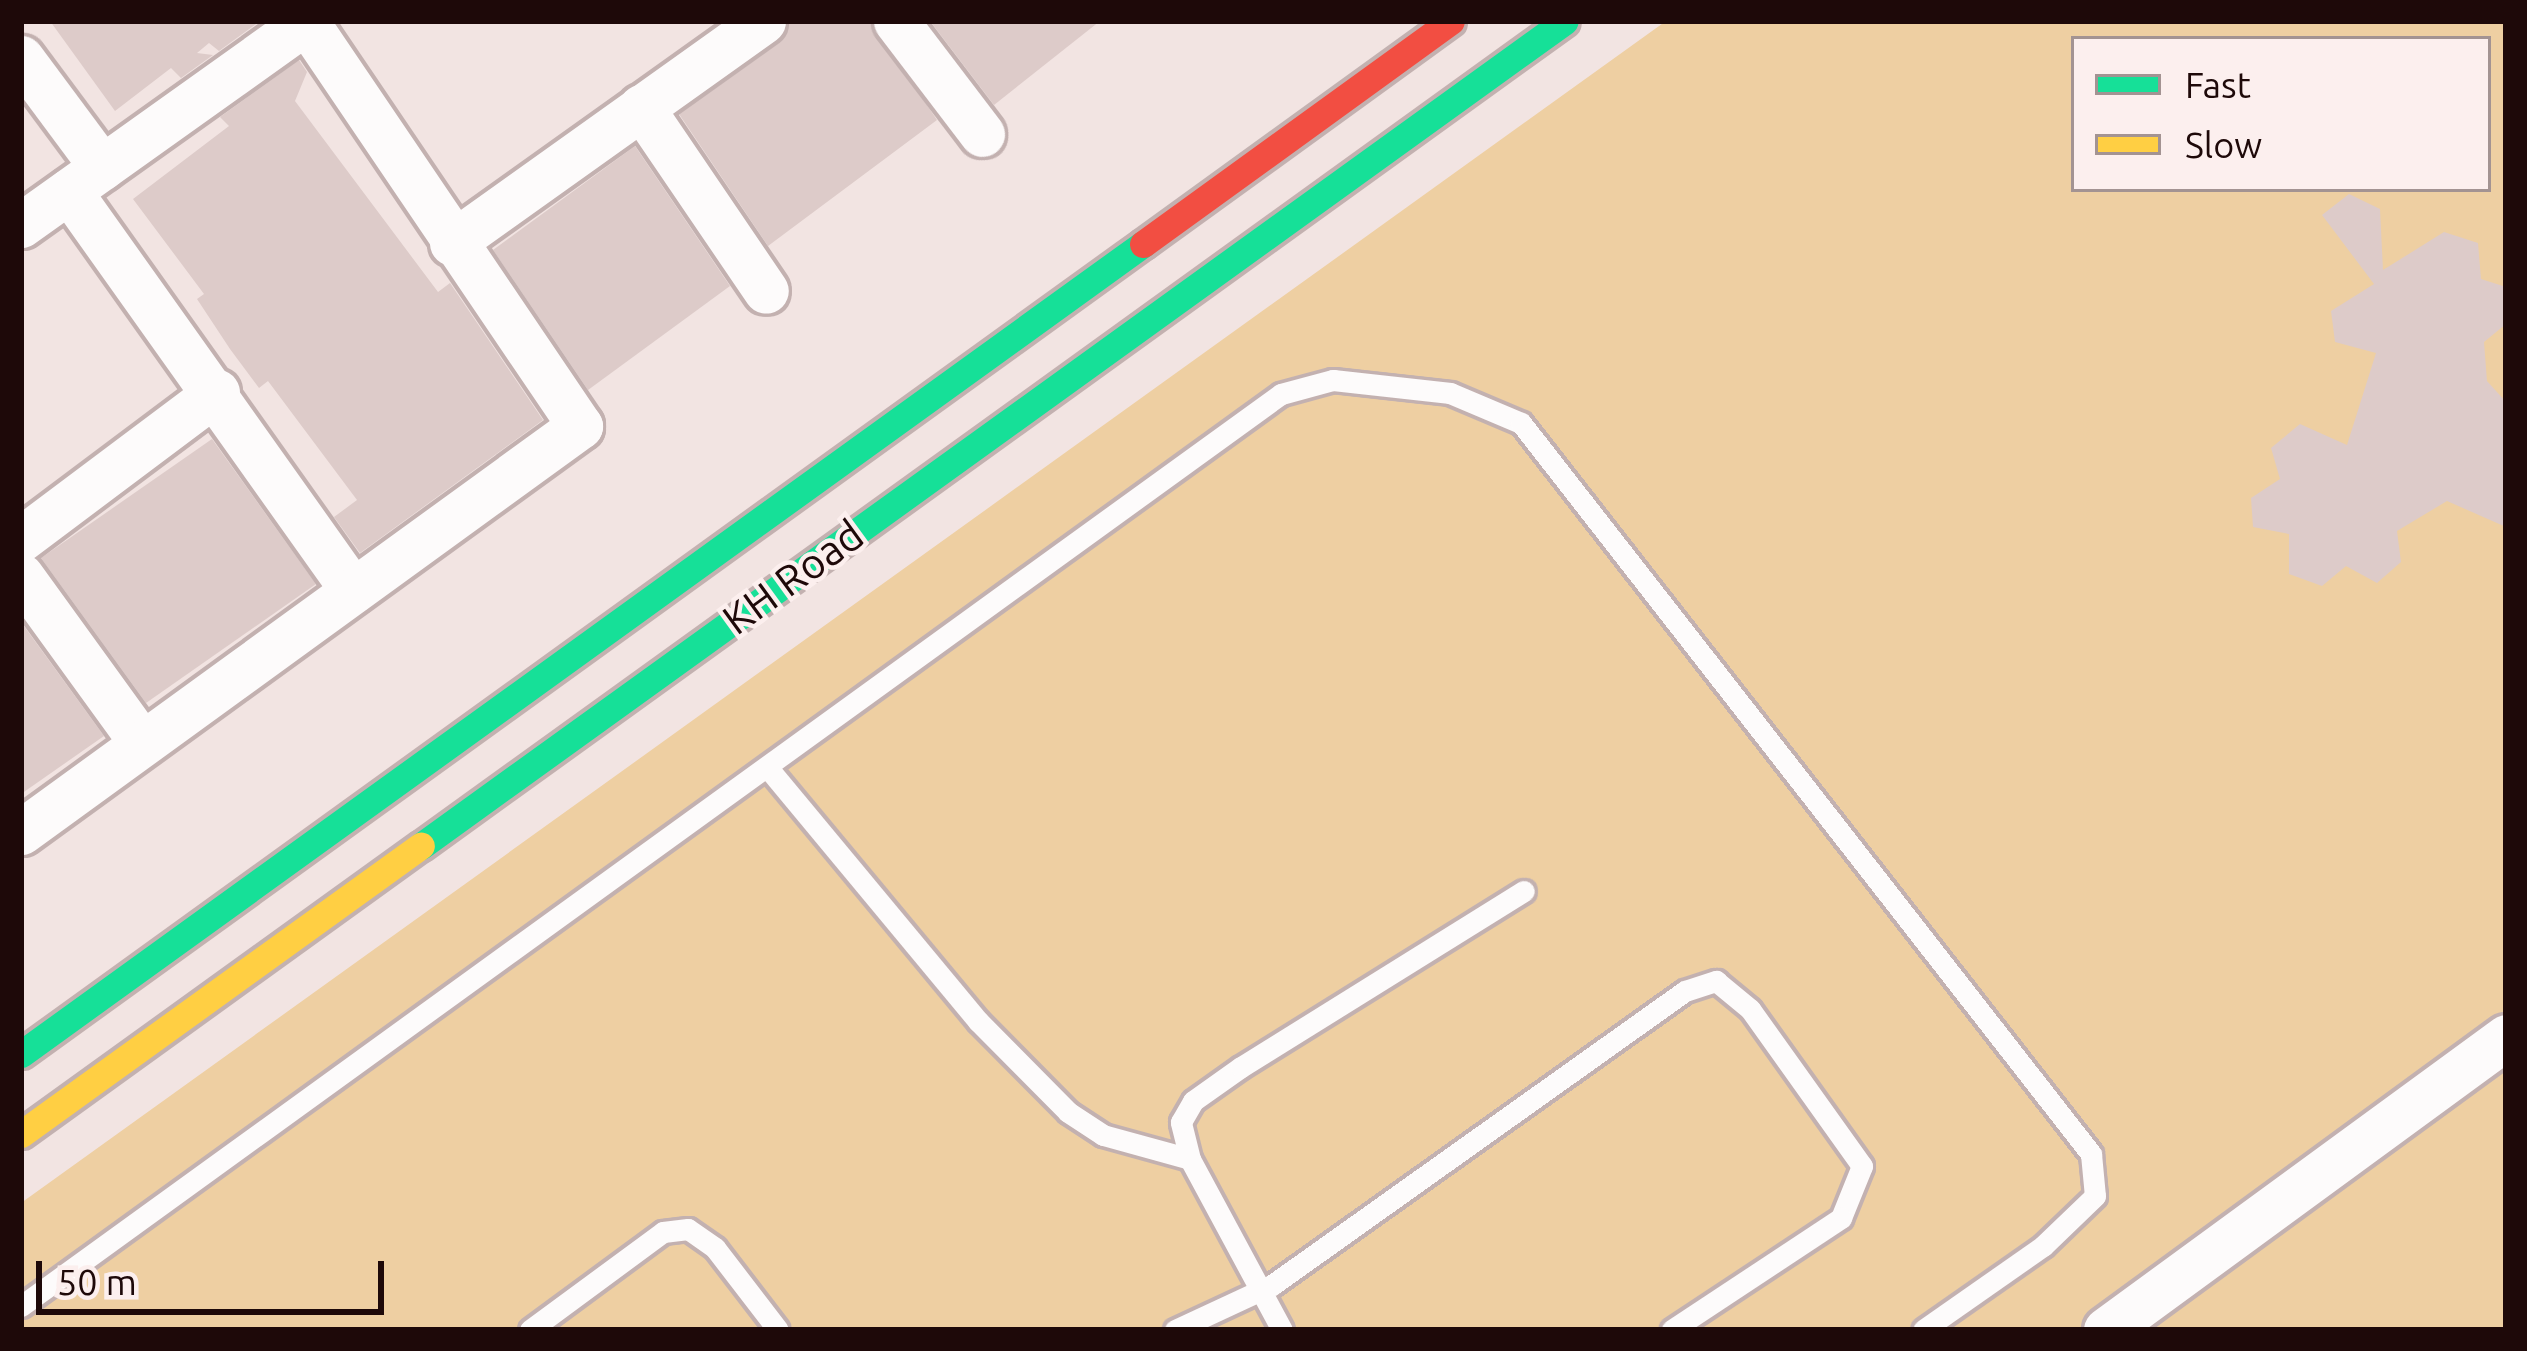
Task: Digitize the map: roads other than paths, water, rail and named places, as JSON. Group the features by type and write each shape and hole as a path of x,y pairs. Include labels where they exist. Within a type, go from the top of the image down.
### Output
{"main road":[{"name":"KH Road","path":"21,1054 1451,21"},
{"name":"KH Road","path":"21,1134 1565,21"}],"street":[{"path":"452,243 763,21"},
{"path":"896,21 982,134"},
{"path":"21,225 307,22 580,426 21,832"},
{"path":"21,58 86,179 217,392 353,590"},
{"path":"641,107 766,291"},
{"path":"21,539 217,392"},
{"path":"21,576 142,743"},
{"path":"2106,1330 2506,1037"}],"lane":[{"path":"21,1306 1281,394 1333,380 1450,393 1521,423 2091,1154 2095,1196 2043,1246 1922,1330"},
{"path":"768,768 964,1004 1068,1112 1103,1135 1190,1159"},
{"path":"1282,1330 1190,1159 1180,1122 1193,1101 1524,891"},
{"path":"1175,1330 1260,1291 1685,991 1716,982 1750,1009 1862,1166 1841,1218 1672,1330"},
{"path":"530,1330 663,1232 688,1228 715,1248 778,1330"}]}
